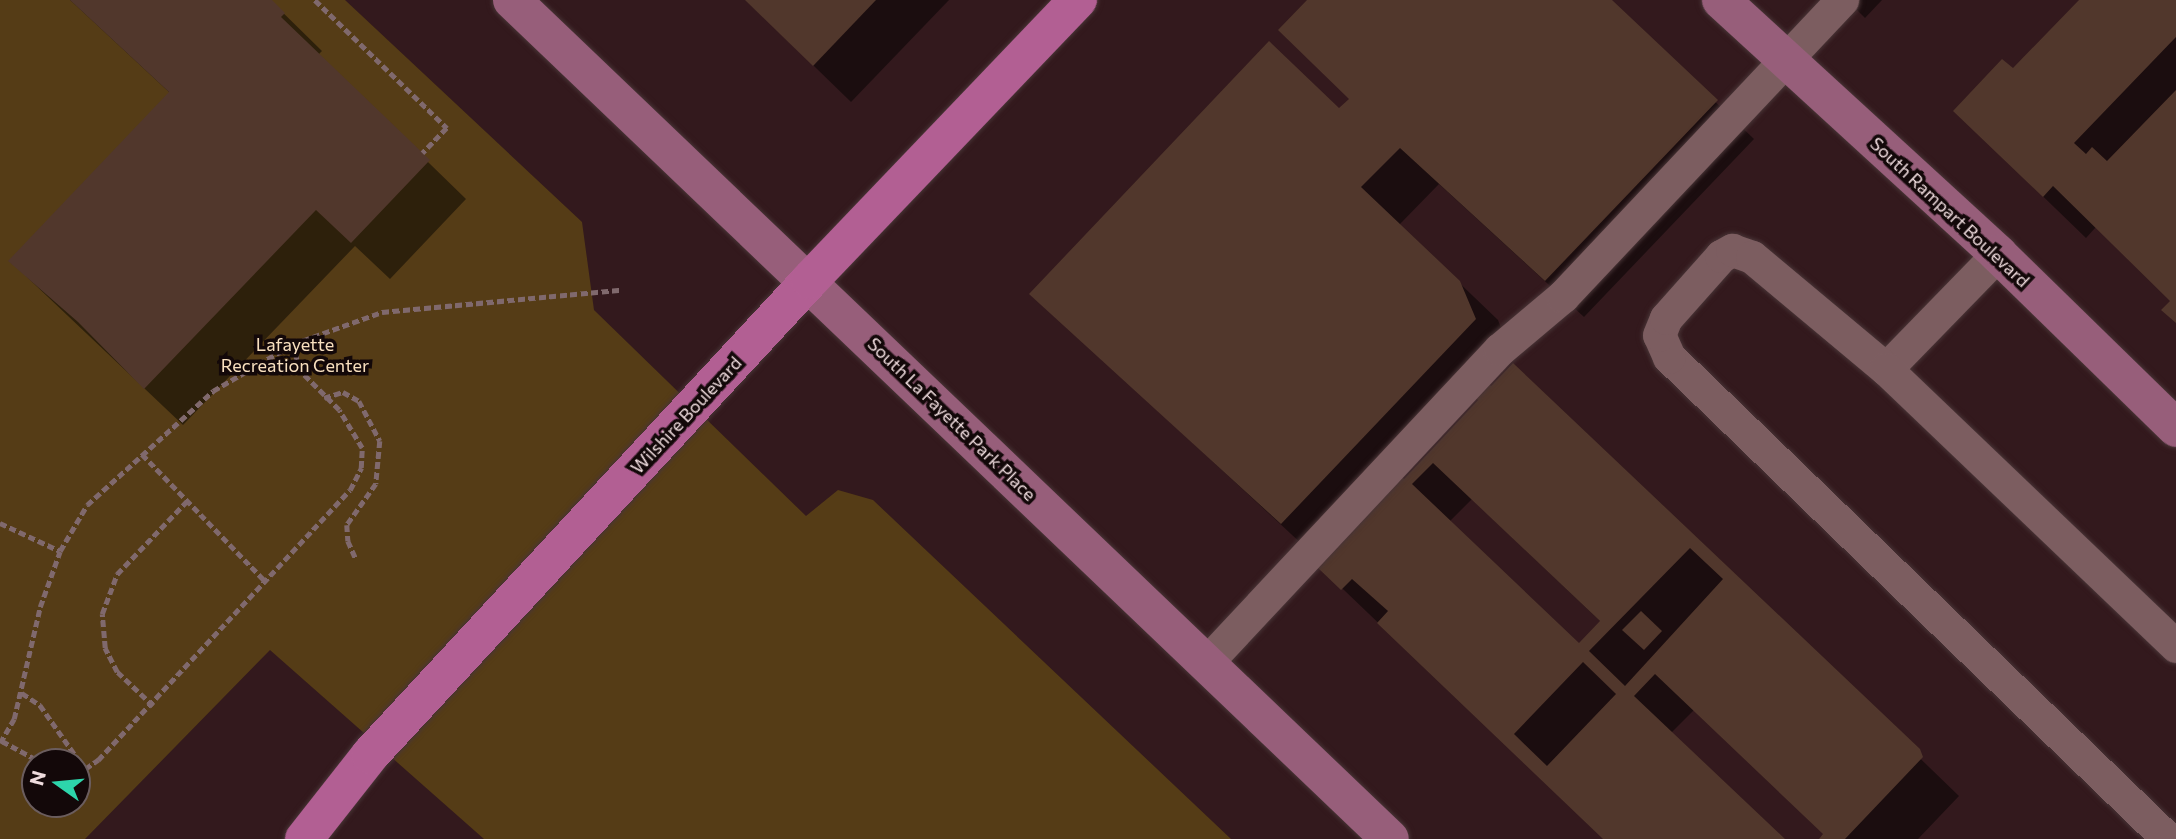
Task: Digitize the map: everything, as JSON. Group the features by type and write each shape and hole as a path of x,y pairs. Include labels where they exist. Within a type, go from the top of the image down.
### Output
{"main road":[{"name":"Wilshire Boulevard","path":"304,839 370,755 810,280 1079,0"}],"street":[{"name":"South La Fayette Park Place","path":"512,0 810,280 1390,839"},
{"name":"South Rampart Boulevard","path":"1721,0 1998,254 2176,428"}],"lane":[{"path":"1206,663 1500,349 1563,296 1842,0"},
{"path":"2168,839 1669,357 1660,335 1666,318 1721,256 1732,250 1752,257 1886,369 2176,646"},
{"path":"1886,369 1998,254"}],"path":[{"path":"315,0 447,128 423,153"},
{"path":"21,752 1,742 22,693 40,607 60,551 88,505 212,391 293,344 382,312 621,290"},
{"path":"91,763 153,706 350,490 361,468 362,448 356,434 339,410 323,398 299,370 293,344"},
{"path":"323,398 343,392 359,401 380,440 376,484 347,525 348,541 356,559"},
{"path":"142,454 265,581"},
{"path":"153,706 117,673 105,648 102,614 117,574 187,501"},
{"path":"0,523 60,551"},
{"path":"22,693 40,705 70,748"}],"green space":[{"name":"Lafayette Recreation Center","path":"0,0 345,0 582,222 594,310 806,516 838,490 873,500 1231,839 484,839 270,650 85,839 0,839"}],"building":[{"path":"70,0 272,0 285,13 281,17 430,160 351,243 316,210 144,389 78,322 8,261 169,92"},
{"path":"745,0 876,0 813,66"},
{"path":"1307,0 1612,0 1718,100 1545,281 1400,148 1361,187 1460,281 1476,319 1281,524 1029,294 1269,41 1339,108 1349,99 1278,30"},
{"path":"2079,0 2176,0 2176,37 2074,143 2086,154 2092,147 2107,161 2176,90 2176,323 2161,310 2170,301 2053,186 2043,197 1953,111 2002,59 2013,68"},
{"path":"1513,363 1920,749 1923,757 1845,839 1819,839 1823,834 1655,674 1634,696 1785,839 1603,839 1377,623 1388,611 1352,579 1341,590 1318,568 1344,541 1337,535 1353,517 1360,524 1396,471 1404,479 1478,400 1471,393 1484,379 1491,386","holes":["1433,463 1600,621 1579,643 1412,484","1690,548 1723,579 1625,686 1589,651","1583,662 1616,694 1547,766 1514,734"]},
{"path":"1641,611 1662,631 1644,650 1622,630"}]}
